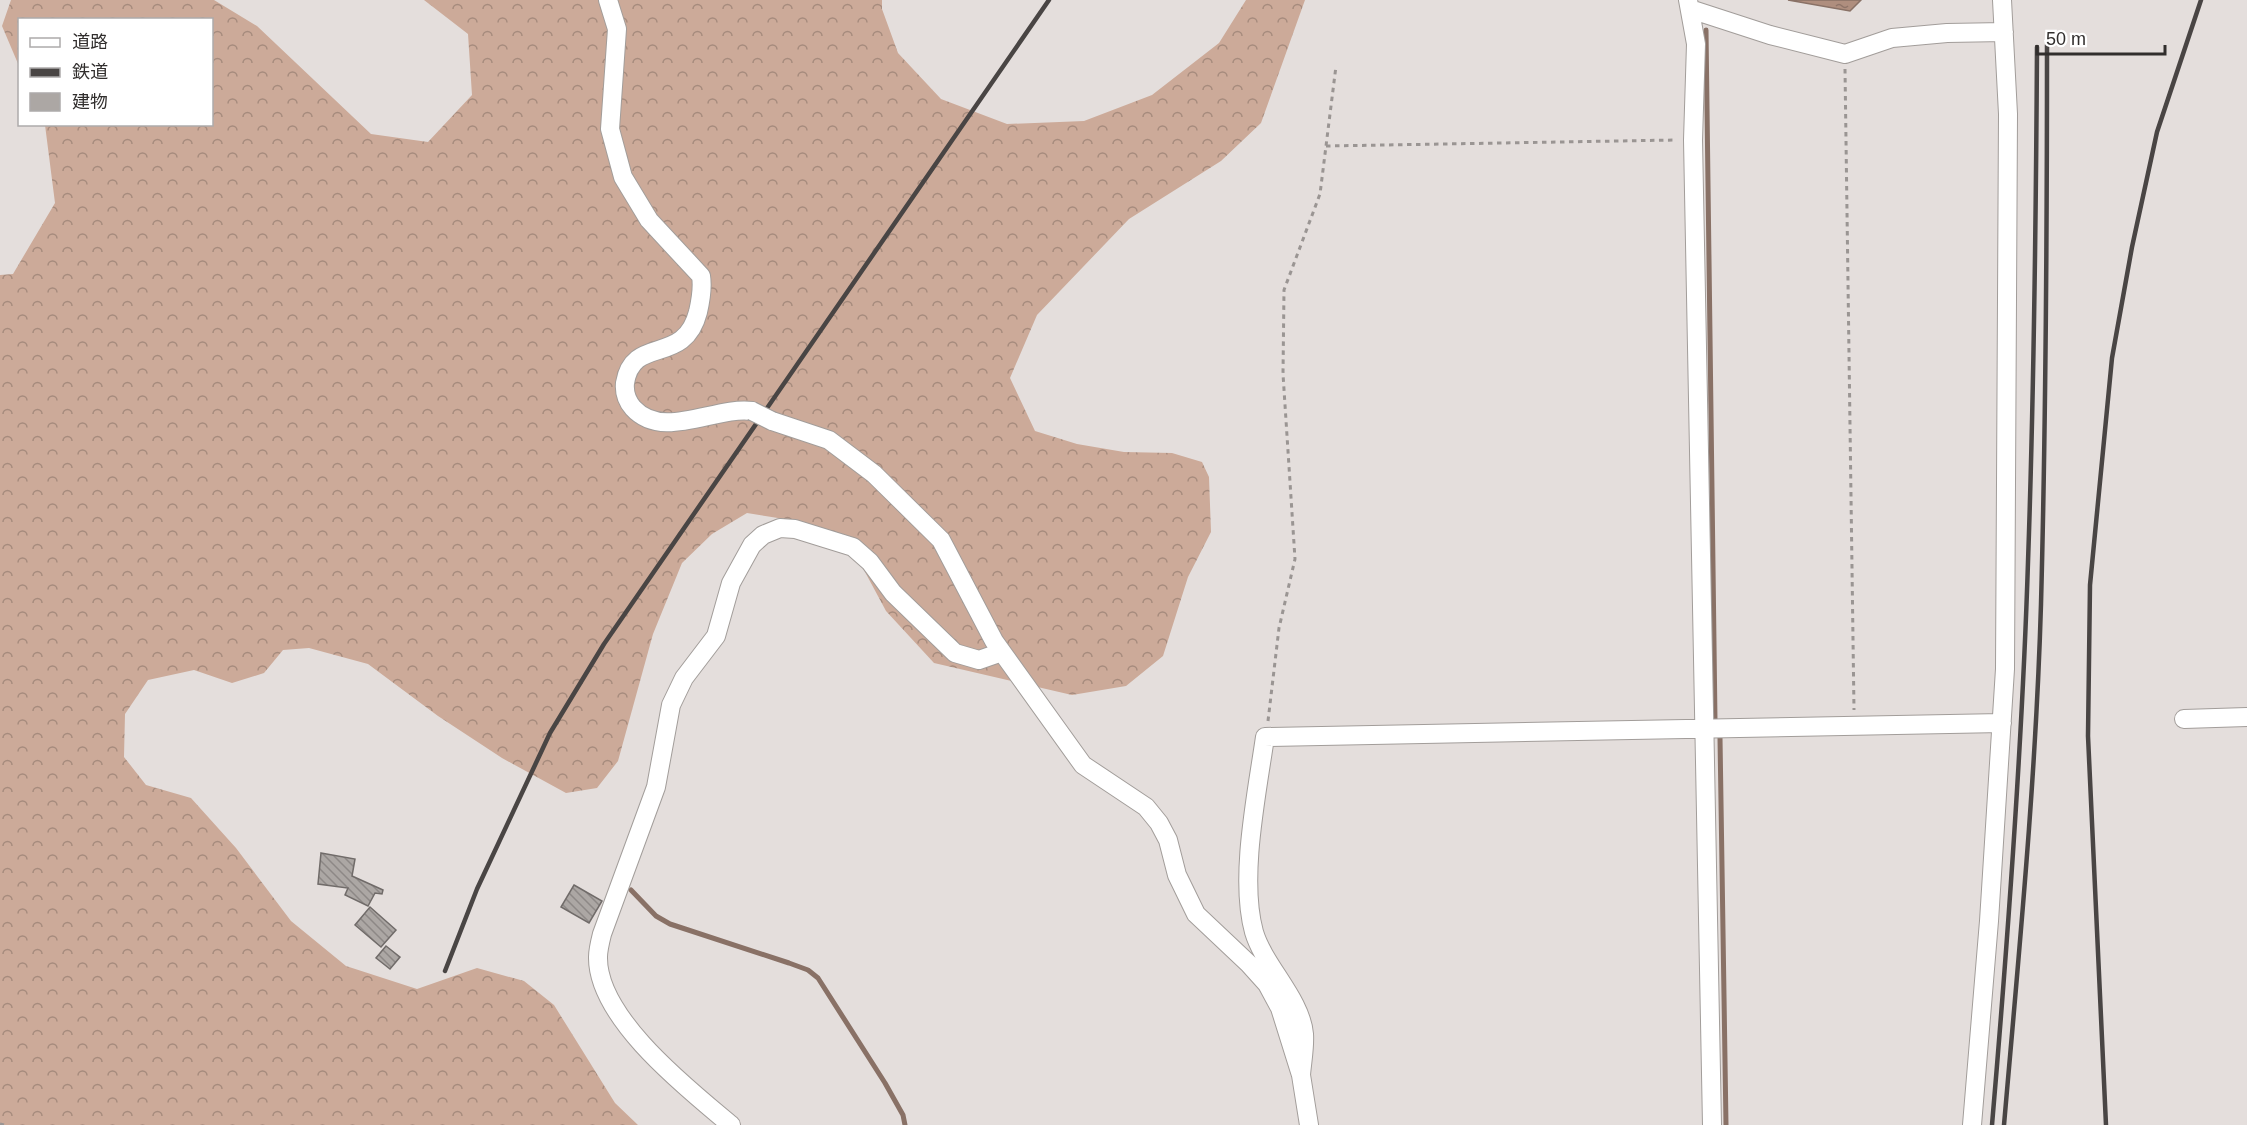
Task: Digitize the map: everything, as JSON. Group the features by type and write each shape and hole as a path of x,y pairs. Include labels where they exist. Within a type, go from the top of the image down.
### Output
{"street":[{"path":"608,0 617,29 610,129 623,177 649,220 701,276 703,286 693,329 685,340 633,362 626,375 626,397 638,413 648,419 665,423 681,422 725,411 752,411 772,421 829,440 874,474 941,540 1002,652 1083,765 1146,807 1159,823 1168,840 1178,875 1196,914 1267,984 1280,1008 1301,1075 1309,1125"},
{"path":"1972,1125 2002,723 2006,598 2008,114 2002,0"},
{"path":"1689,5 1770,35 1845,54 1892,38 1947,33 2004,32"},
{"path":"1689,5 1696,44 1693,140 1712,1125"},
{"path":"731,1125 646,1049 620,1016 607,993 598,959 602,934 656,787 671,705 684,678 716,636 731,583 752,544 763,535 780,528 817,535 853,547 870,562 893,593 955,653 980,660 1002,652"},
{"path":"2184,719 2247,717"},
{"path":"1301,1075 1304,1033 1288,993 1255,934 1250,914 1253,821 1266,737 2002,723"}],"path":[{"path":"1845,54 1854,727"},
{"path":"1266,737 1279,628 1295,559 1284,374 1284,290 1320,194 1336,66"},
{"path":"1326,146 1693,140"}],"green space":[{"path":"11,0 214,0 257,26 371,134 428,142 472,95 468,34 424,0 882,0 882,9 898,53 941,99 1007,124 1084,121 1152,95 1219,43 1246,0 1305,0 1261,123 1221,161 1129,219 1037,315 1010,378 1035,431 1077,444 1124,452 1172,453 1202,462 1209,477 1211,532 1188,577 1163,656 1126,686 1072,695 934,663 886,611 850,544 797,521 747,513 712,534 682,563 653,634 618,761 597,788 566,793 502,758 438,716 368,664 309,648 283,650 264,673 232,683 194,670 148,680 125,714 124,757 146,785 191,798 236,848 291,921 346,966 417,989 477,968 524,981 554,1005 615,1103 638,1125 0,1125 0,275 13,274 55,203 45,126 213,126 213,18 18,18 18,64 2,26"}],"water":[{"path":"1788,0 1861,0 1850,11"}],"building":[{"path":"321,853 355,859 352,876 383,890 382,894 375,893 368,906 345,895 348,888 318,884"},
{"path":"574,885 602,901 589,923 561,907"},
{"path":"370,907 396,930 381,947 355,925"},
{"path":"386,946 400,957 390,969 376,958"}],"waterway":[{"path":"1706,30 1715,720"},
{"path":"1720,738 1726,1125"},
{"path":"631,890 656,916 670,924 789,963 808,970 818,978 885,1083 903,1115 905,1125"}],"railway":[{"path":"445,971 477,889 550,733 604,644 1049,0"},
{"path":"2106,1125 2088,736 2090,585 2112,358 2132,247 2157,132 2201,0"},
{"path":"2004,1125 2026,865 2039,669 2045,394 2047,45"},
{"path":"1992,1125 2014,844 2025,632 2033,369 2037,47"}]}
